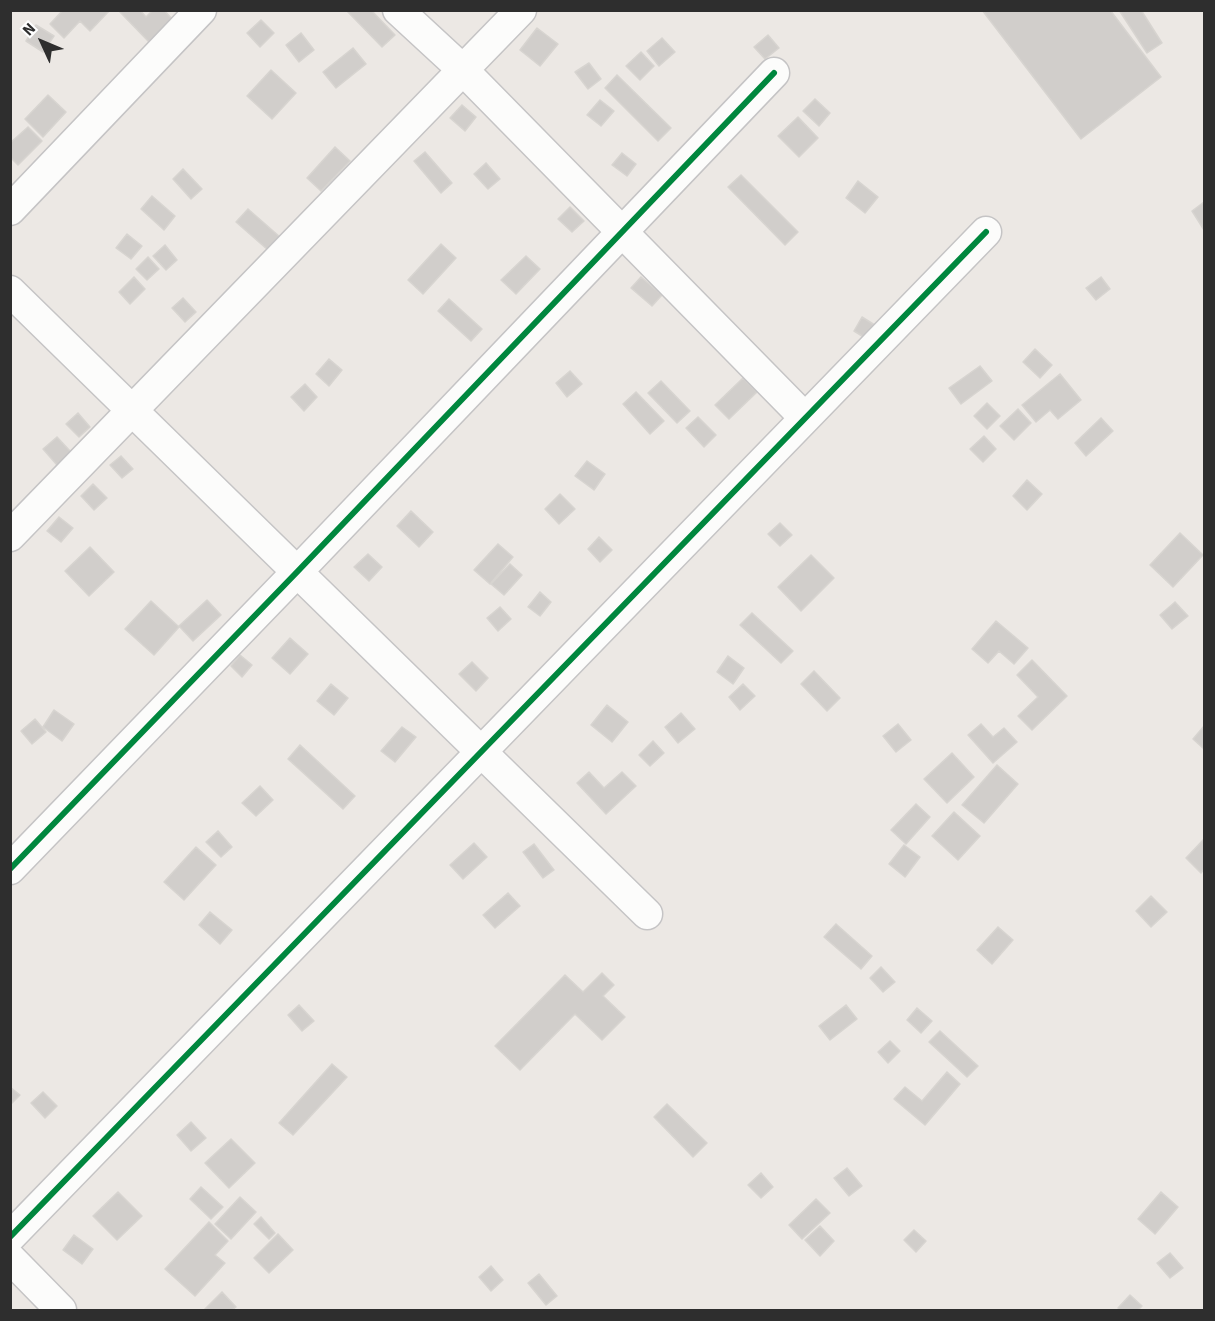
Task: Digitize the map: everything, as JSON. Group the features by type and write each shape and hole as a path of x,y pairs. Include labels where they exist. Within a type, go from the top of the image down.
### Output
{"street":[{"path":"10,210 201,10"},
{"path":"398,10 463,70 806,418"},
{"path":"10,536 521,10"},
{"path":"10,869 774,73"},
{"path":"10,1237 986,232"},
{"path":"10,291 646,914"},
{"path":"10,1258 62,1311"}],"building":[{"path":"63,10 110,10 90,31 80,21 64,38 50,24"},
{"path":"118,10 140,10 146,17 153,10 164,10 172,19 149,42"},
{"path":"346,10 371,10 395,35 382,47"},
{"path":"982,10 1110,10 1161,77 1081,139"},
{"path":"1119,10 1141,10 1162,43 1147,53"},
{"path":"261,20 274,33 260,47 247,33"},
{"path":"36,25 54,36 43,52 26,41"},
{"path":"537,28 558,44 540,66 520,50"},
{"path":"301,33 314,50 299,62 286,45"},
{"path":"768,35 779,48 765,59 754,47"},
{"path":"662,38 675,52 659,66 647,51"},
{"path":"353,48 366,64 336,88 323,72"},
{"path":"641,52 654,66 640,80 626,66"},
{"path":"589,63 601,79 588,89 575,72"},
{"path":"271,70 296,93 272,119 247,96"},
{"path":"617,75 671,128 658,141 605,88"},
{"path":"48,95 66,112 43,137 25,119"},
{"path":"815,99 830,113 819,126 803,111"},
{"path":"600,100 614,111 601,126 587,115"},
{"path":"462,105 476,117 465,131 450,118"},
{"path":"798,117 818,138 799,157 778,136"},
{"path":"28,127 42,141 18,165 10,157 10,143"},
{"path":"335,147 350,161 321,191 307,178"},
{"path":"425,152 452,183 441,193 414,161"},
{"path":"622,153 636,164 627,176 612,165"},
{"path":"486,163 500,179 488,189 474,174"},
{"path":"183,169 202,189 191,199 173,179"},
{"path":"741,175 798,232 785,245 728,187"},
{"path":"858,181 878,197 865,213 846,198"},
{"path":"152,196 175,216 164,230 141,209"},
{"path":"1204,202 1204,230 1192,211"},
{"path":"570,207 584,221 572,232 558,219"},
{"path":"248,209 280,237 268,250 236,222"},
{"path":"127,234 142,246 131,259 116,248"},
{"path":"441,244 456,258 423,294 408,280"},
{"path":"165,245 177,260 166,270 153,256"},
{"path":"526,256 540,269 516,294 501,280"},
{"path":"148,257 159,269 147,280 136,269"},
{"path":"134,277 145,289 130,304 119,292"},
{"path":"641,277 662,295 652,306 631,288"},
{"path":"1101,277 1110,289 1096,300 1086,288"},
{"path":"183,298 196,312 185,322 172,308"},
{"path":"449,299 482,329 471,341 438,311"},
{"path":"862,317 878,327 870,341 854,331"},
{"path":"1035,349 1052,365 1040,378 1023,362"},
{"path":"329,359 342,370 329,386 316,374"},
{"path":"980,366 992,381 961,404 949,388"},
{"path":"570,371 582,384 567,397 556,383"},
{"path":"1060,374 1081,400 1058,419 1050,410 1036,422 1022,405"},
{"path":"743,378 757,392 729,419 715,405"},
{"path":"661,381 690,411 677,423 648,393"},
{"path":"305,384 317,397 304,411 291,397"},
{"path":"636,392 664,421 650,434 623,404"},
{"path":"987,403 1000,416 987,429 974,416"},
{"path":"1018,409 1031,423 1014,440 1000,426"},
{"path":"78,413 90,427 79,437 66,424"},
{"path":"698,417 716,435 704,447 686,428"},
{"path":"1101,418 1113,431 1086,456 1075,443"},
{"path":"984,436 996,449 983,462 970,449"},
{"path":"57,437 71,452 57,465 43,449"},
{"path":"121,456 133,469 122,478 110,465"},
{"path":"587,461 605,474 594,490 575,476"},
{"path":"1027,480 1042,494 1027,510 1013,496"},
{"path":"93,484 107,498 94,510 81,496"},
{"path":"560,494 575,509 559,524 545,509"},
{"path":"411,511 433,532 419,547 397,526"},
{"path":"59,517 73,528 61,542 47,531"},
{"path":"780,523 792,535 780,546 768,534"},
{"path":"1180,533 1203,555 1173,587 1150,565"},
{"path":"599,537 612,550 600,562 588,549"},
{"path":"498,544 513,557 490,584 474,570"},
{"path":"90,547 114,572 89,596 65,571"},
{"path":"368,554 382,567 369,581 354,567"},
{"path":"811,555 834,578 801,611 778,587"},
{"path":"510,564 522,575 504,595 491,584"},
{"path":"540,592 551,602 540,616 528,607"},
{"path":"207,600 221,615 193,641 179,626"},
{"path":"151,601 179,627 154,655 125,629"},
{"path":"1175,602 1188,616 1172,629 1160,615"},
{"path":"500,607 511,619 498,631 487,618"},
{"path":"752,613 793,651 781,663 740,625"},
{"path":"996,621 1028,648 1014,664 999,651 988,663 972,649"},
{"path":"290,638 308,654 290,674 272,658"},
{"path":"240,655 252,665 242,677 231,666"},
{"path":"728,656 744,668 733,684 717,672"},
{"path":"1032,660 1067,696 1032,730 1018,716 1038,697 1017,675"},
{"path":"472,662 488,678 476,691 459,674"},
{"path":"814,671 840,698 827,711 801,684"},
{"path":"331,684 348,698 334,715 317,701"},
{"path":"743,684 755,696 740,710 729,697"},
{"path":"607,705 628,722 612,742 591,725"},
{"path":"54,710 74,724 62,741 43,727"},
{"path":"681,713 695,729 678,743 665,727"},
{"path":"35,719 46,732 32,744 21,731"},
{"path":"898,724 911,740 896,752 883,736"},
{"path":"981,724 993,737 1004,728 1017,742 993,763 968,735"},
{"path":"1204,726 1204,749 1193,739"},
{"path":"402,727 416,737 395,762 381,751"},
{"path":"653,741 664,753 650,766 639,755"},
{"path":"300,745 355,796 343,809 288,759"},
{"path":"952,753 974,777 947,803 924,779"},
{"path":"997,765 1018,784 984,823 962,805"},
{"path":"589,772 604,788 622,772 636,786 606,814 577,783"},
{"path":"260,786 273,800 256,816 242,803"},
{"path":"916,804 930,817 906,844 891,830"},
{"path":"954,812 980,836 958,860 932,836"},
{"path":"218,831 232,847 221,857 206,842"},
{"path":"1204,839 1204,869 1201,873 1186,858"},
{"path":"474,843 487,857 463,879 450,865"},
{"path":"534,844 554,870 543,878 523,852"},
{"path":"904,845 920,857 905,877 889,864"},
{"path":"196,847 216,865 184,900 164,882"},
{"path":"508,893 520,906 495,928 483,915"},
{"path":"1151,896 1167,912 1151,927 1136,911"},
{"path":"210,912 232,930 220,944 199,925"},
{"path":"836,924 872,956 861,969 824,937"},
{"path":"998,927 1013,940 992,964 977,950"},
{"path":"881,967 895,982 883,992 870,978"},
{"path":"602,973 614,985 603,996 625,1017 602,1040 575,1014 520,1070 495,1046 565,975 583,992"},
{"path":"299,1005 314,1021 302,1031 288,1015"},
{"path":"846,1005 857,1019 830,1040 819,1026"},
{"path":"917,1008 932,1021 921,1033 907,1020"},
{"path":"940,1031 978,1066 967,1077 929,1042"},
{"path":"890,1041 900,1051 888,1063 878,1052"},
{"path":"332,1064 347,1077 293,1135 279,1123"},
{"path":"947,1072 960,1084 925,1125 894,1099 905,1087 922,1101"},
{"path":"10,1087 20,1095 10,1105"},
{"path":"43,1092 57,1106 45,1118 31,1103"},
{"path":"667,1104 707,1143 693,1157 654,1117"},
{"path":"191,1122 206,1138 191,1151 177,1135"},
{"path":"231,1139 255,1163 229,1188 205,1163"},
{"path":"847,1168 862,1186 849,1196 834,1178"},
{"path":"761,1173 773,1187 761,1198 748,1185"},
{"path":"201,1187 223,1207 211,1219 190,1199"},
{"path":"118,1192 142,1216 117,1240 93,1216"},
{"path":"1161,1192 1178,1207 1155,1234 1138,1219"},
{"path":"240,1197 256,1212 231,1239 215,1224"},
{"path":"816,1199 830,1213 802,1239 789,1225"},
{"path":"261,1217 275,1233 269,1239 254,1224"},
{"path":"209,1222 228,1241 215,1255 225,1263 195,1296 165,1269"},
{"path":"820,1226 834,1241 820,1256 805,1240"},
{"path":"914,1230 926,1241 916,1252 904,1240"},
{"path":"278,1234 293,1250 269,1273 254,1258"},
{"path":"74,1235 93,1249 82,1264 63,1250"},
{"path":"1170,1253 1183,1268 1170,1278 1157,1263"},
{"path":"491,1266 503,1280 491,1291 479,1277"},
{"path":"539,1274 557,1296 546,1305 528,1283"},
{"path":"222,1292 236,1307 232,1310 204,1310"},
{"path":"1130,1295 1142,1306 1138,1310 1120,1310 1118,1308"}],"cycle path":[{"path":"10,869 774,73"},
{"path":"10,1237 986,232"}]}
